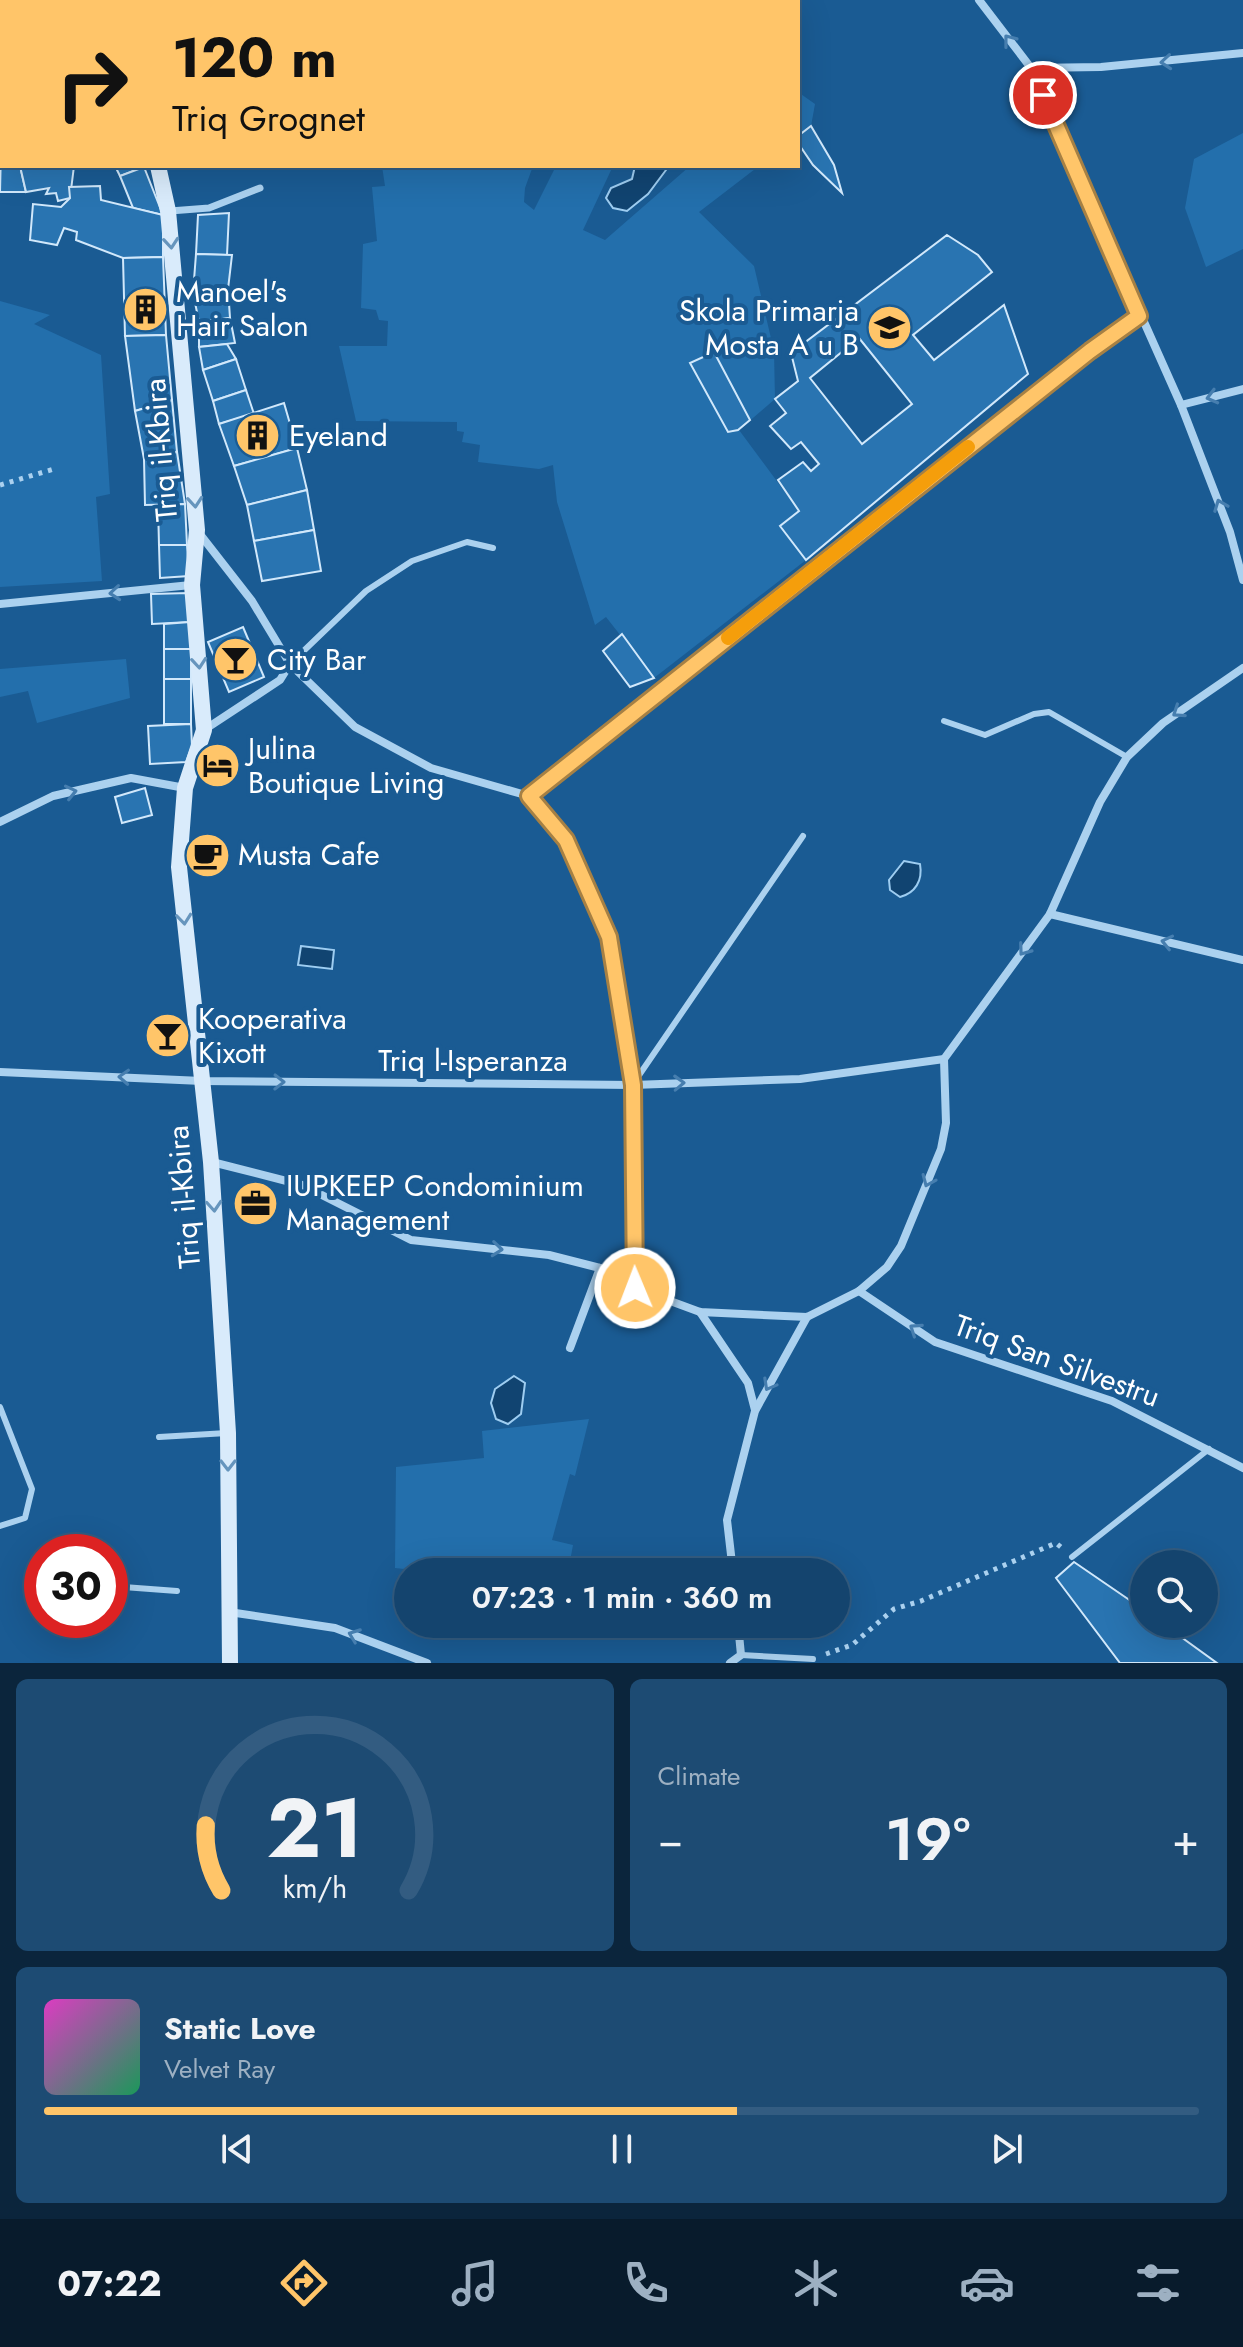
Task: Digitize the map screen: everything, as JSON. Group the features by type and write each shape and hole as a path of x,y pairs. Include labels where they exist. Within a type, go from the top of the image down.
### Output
{"main road":[{"name":"Triq il-Kbira","path":"158,168 168,211 197,530 192,585 204,730 185,788 179,867 211,1162 228,1433 230,1663"}],"street":[{"path":"979,0 1031,68 1181,405 1230,532 1243,580"},
{"path":"1031,68 1101,67 1243,53"},
{"path":"168,211 209,208 260,188"},
{"path":"529,796 1114,331 1139,316"},
{"path":"1181,405 1243,389"},
{"path":"197,530 252,601 290,664 355,727 431,768 529,796 566,840 609,937 633,1085 635,1288"},
{"path":"0,604 192,585"},
{"path":"204,730 280,680 290,664"},
{"path":"211,1162 302,1185 411,1240 549,1255 600,1268 635,1288 700,1312 807,1317 859,1291 887,1267 901,1246 941,1149 946,1123 944,1059 1050,914 1100,802 1127,757 1163,723 1243,668"},
{"path":"0,822 53,796 131,778 185,788"},
{"path":"1050,914 1243,960"},
{"name":"Triq l-Isperanza","path":"0,1072 202,1081 633,1085 800,1079 944,1059"},
{"path":"570,1348 600,1268"},
{"name":"Triq San Silvestru","path":"859,1291 945,1346 1112,1401 1243,1468"},
{"path":"700,1312 748,1383 755,1411"},
{"path":"731,1558 727,1520 755,1411 807,1317"},
{"path":"229,1612 335,1628 427,1663"},
{"path":"730,1663 741,1655 739,1638"}],"lane":[{"path":"290,664 366,591 412,561 467,542 493,548"},
{"path":"944,721 985,735 1034,714 1049,712 1127,757"},
{"path":"633,1085 647,1059 803,836"},
{"path":"0,1407 32,1489 25,1518 0,1526"},
{"path":"159,1437 228,1433"},
{"path":"1072,1557 1209,1449"},
{"path":"128,1587 177,1591"},
{"path":"741,1655 813,1659"}],"path":[{"path":"0,485 54,469"},
{"path":"813,1659 852,1645 894,1609 921,1601 1056,1543 1072,1557"}],"shaded area":[{"path":"800,93 815,104 811,126 800,134"},
{"path":"1243,133 1243,249 1206,267 1185,208 1194,159"},
{"path":"382,168 532,168 524,202 534,210 555,168 612,168 583,230 605,240 688,168 756,168 699,212 754,266 774,351 775,399 739,430 799,511 781,526 806,560 654,678 606,617 595,625 557,502 553,465 539,469 478,462 480,445 462,442 464,432 457,431 457,422 356,421 339,346 387,346 388,321 379,320 376,310 361,308 363,244 377,241 372,187 385,186"},
{"path":"635,168 666,168 648,194 627,211 613,208 606,198 611,188 632,179"},
{"path":"0,301 50,315 34,324 101,355 110,494 96,497 102,581 0,587"},
{"path":"126,659 130,698 37,723 28,691 0,697 0,669"},
{"path":"904,861 920,864 920,876 914,889 900,897 890,890 889,880"},
{"path":"301,946 334,950 332,969 298,965"},
{"path":"514,1376 525,1383 521,1414 508,1424 496,1419 491,1403 495,1389"},
{"path":"589,1419 575,1476 570,1474 552,1540 573,1545 571,1558 395,1558 396,1467 484,1458 482,1431"}],"building":[{"path":"811,126 834,165 842,193 813,165 800,146 800,134"},
{"path":"1,168 20,168 26,192 0,192"},
{"path":"20,168 74,168 70,198 58,201 56,193 46,194 49,188 26,192"},
{"path":"116,168 141,168 120,176"},
{"path":"144,168 163,215 133,208 120,176"},
{"path":"100,186 101,200 163,215 163,257 123,258 76,240 77,232 64,228 57,245 30,240 33,204 61,207 70,198 69,187"},
{"path":"229,213 227,255 196,254 198,215"},
{"path":"947,235 978,255 992,272 913,335 934,360 1004,305 1028,374 806,560 780,526 799,511 778,480 803,462 811,471 819,464 801,442 791,449 770,426 786,413 775,399 798,381 791,353","holes":["859,338 912,404 862,444 810,378"]},
{"path":"196,254 232,255 228,289 193,293"},
{"name":"Manoel's Hair Salon","path":"163,257 166,335 125,336 123,258"},
{"path":"228,289 230,318 199,322 193,293"},
{"path":"230,318 235,343 199,347 199,322"},
{"path":"166,335 172,400 135,411 125,336"},
{"path":"227,344 236,359 203,370 199,347"},
{"path":"714,352 750,420 738,430 728,432 690,363"},
{"path":"236,359 246,390 213,401 203,370"},
{"path":"246,390 254,414 219,424 213,401"},
{"path":"172,400 177,452 144,459 135,411"},
{"name":"Eyeland","path":"284,403 297,448 234,466 219,424"},
{"path":"297,448 307,490 247,505 234,466"},
{"path":"177,452 185,504 145,505 144,459"},
{"path":"307,490 314,530 254,541 247,505"},
{"path":"185,504 187,545 159,545 158,505"},
{"path":"314,530 321,571 262,581 254,541"},
{"path":"159,545 187,545 189,576 160,578"},
{"path":"189,593 190,622 152,624 151,594"},
{"path":"190,622 191,649 164,649 164,624"},
{"name":"City Bar","path":"243,627 264,677 229,692 208,642"},
{"path":"622,634 654,678 630,687 603,651"},
{"path":"164,649 191,649 191,679 164,679"},
{"path":"164,679 191,679 191,724 164,724"},
{"path":"191,724 192,746 186,762 150,764 148,726"},
{"path":"145,788 152,815 122,823 115,797"},
{"path":"1074,1562 1130,1600 1130,1638 1182,1638 1217,1663 1120,1663 1056,1578"}],"slow traffic":[{"path":"728,638 968,447"}],"place":[{"name":"Manoel's Hair Salon","path":"145,309"},
{"name":"Skola Primarja Mosta A u B","path":"890,328"},
{"name":"Eyeland","path":"258,436"},
{"name":"City Bar","path":"236,660"},
{"name":"Julina Boutique Living","path":"217,766"},
{"name":"Musta Cafe","path":"207,855"},
{"name":"Kooperativa Kixott","path":"167,1036"},
{"name":"IUPKEEP Condominium Management","path":"255,1203"}],"route":[{"path":"635,1288 633,1085 609,937 566,840 529,796 1114,331 1139,316 1043,95"}]}
